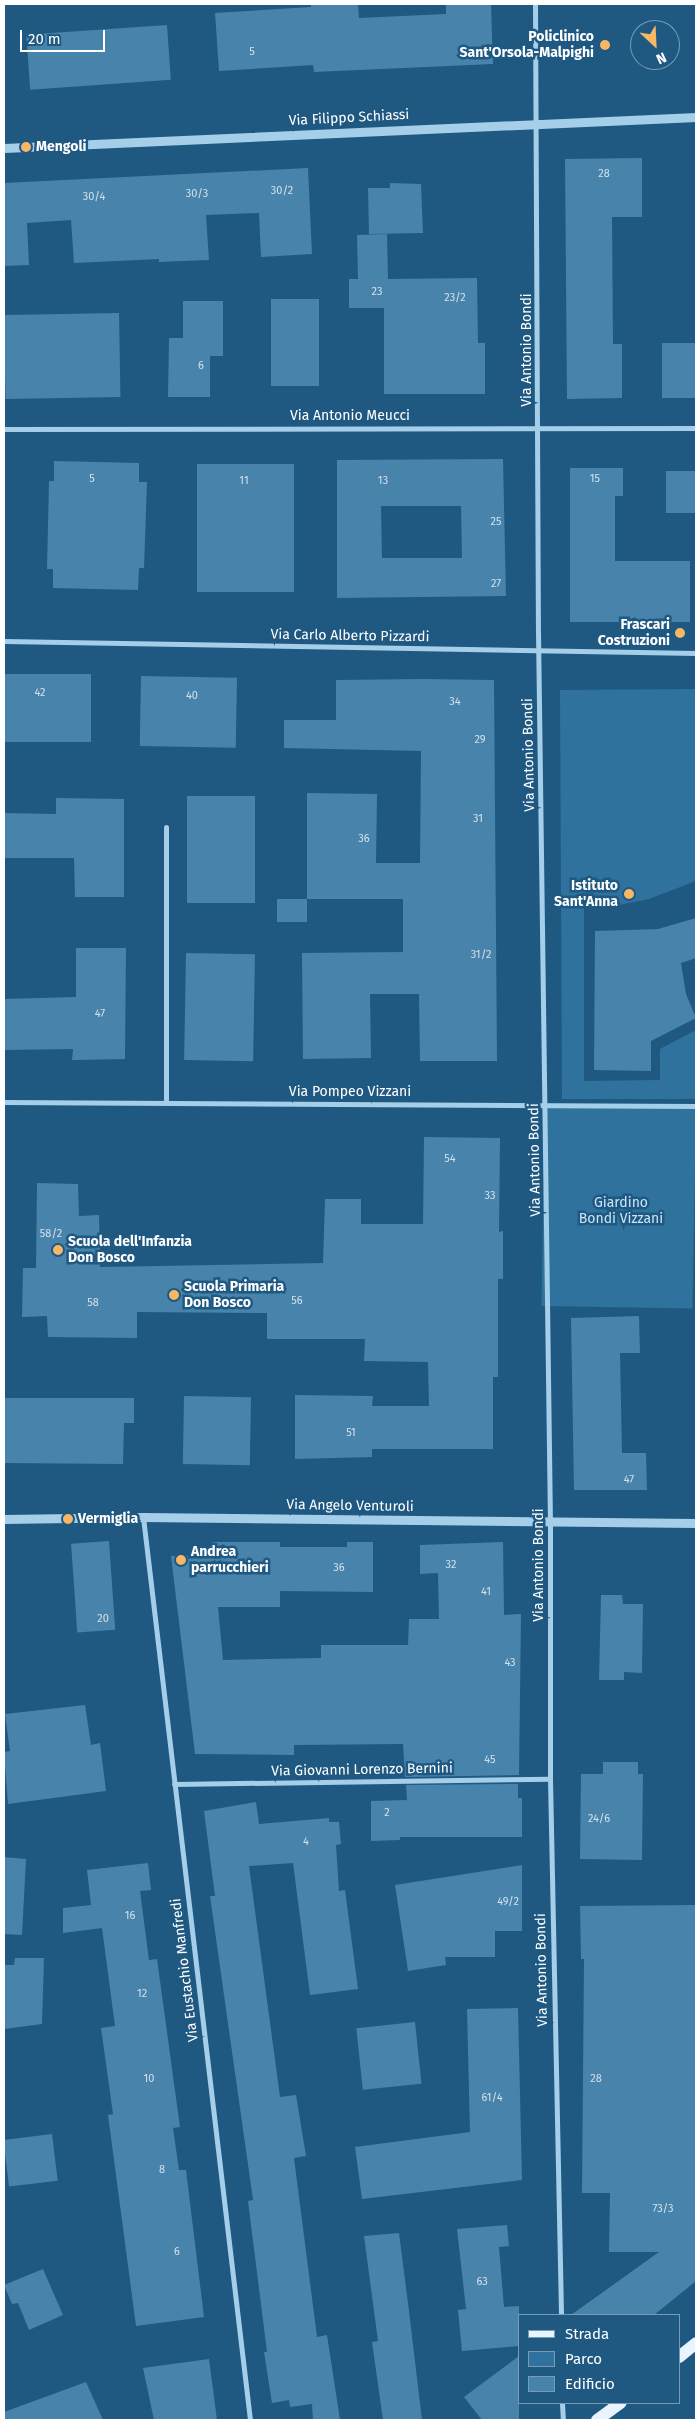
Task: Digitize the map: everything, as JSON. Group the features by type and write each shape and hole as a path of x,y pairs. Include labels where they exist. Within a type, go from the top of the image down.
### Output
{"main road":[{"path":"680,2356 696,2343"},
{"path":"598,2420 619,2404"}],"street":[{"name":"Via Antonio Bondi","path":"535,4 539,651 550,1521 550,1779 561,2314"},
{"name":"Via Filippo Schiassi","path":"4,148 696,116"},
{"name":"Via Antonio Meucci","path":"4,430 696,428"},
{"name":"Via Carlo Alberto Pizzardi","path":"4,641 696,653"},
{"path":"166,827 166,1102"},
{"name":"Via Pompeo Vizzani","path":"4,1102 696,1106"},
{"name":"Via Angelo Venturoli","path":"4,1519 143,1517 696,1523"},
{"name":"Via Eustachio Manfredi","path":"143,1517 250,2420"},
{"name":"Via Giovanni Lorenzo Bernini","path":"174,1784 550,1779"},
{"path":"562,2404 563,2420"}],"green space":[{"name":"Istituto Sant'Anna","path":"696,689 696,881 649,899 619,905 584,906 584,1081 660,1080 660,1049 696,1030 696,1099 562,1099 560,690"},
{"name":"Giardino Bondi Vizzani","path":"545,1104 696,1107 692,1309 541,1306"}],"building":[{"path":"311,4 358,4 359,18 446,14 446,4 491,4 493,64 314,72 313,65 219,71 215,13 311,7"},
{"path":"167,25 171,80 30,90 26,35"},
{"path":"642,158 642,217 612,217 613,344 622,344 622,398 567,399 565,159"},
{"path":"308,168 312,254 261,257 259,213 206,215 209,260 159,262 159,259 74,263 71,220 27,223 29,265 4,266 4,183"},
{"path":"390,183 421,184 423,233 369,234 368,188 390,188"},
{"path":"387,234 388,279 477,278 478,343 485,343 485,394 384,394 384,308 349,308 349,279 358,279 357,235"},
{"path":"271,299 319,299 319,386 271,386"},
{"path":"183,301 223,301 223,356 210,356 210,397 168,397 169,338 183,338"},
{"path":"119,313 120,397 5,399 4,315"},
{"path":"662,343 696,343 696,398 662,398"},
{"path":"503,459 506,596 337,598 337,460","holes":["381,506 461,506 462,558 382,558"]},
{"path":"54,461 139,463 139,482 147,482 144,568 139,568 138,590 53,588 53,569 47,569 49,481 54,481"},
{"path":"197,464 294,464 294,592 197,592"},
{"path":"570,468 623,468 623,496 615,496 615,561 690,561 690,622 570,622"},
{"path":"666,471 696,471 696,513 666,513"},
{"path":"4,674 91,674 91,742 4,742"},
{"path":"141,676 237,678 236,748 140,746"},
{"path":"336,680 494,680 497,1061 420,1061 419,994 370,994 371,1058 303,1059 302,953 403,952 403,899 307,899 307,793 377,794 376,863 420,863 421,751 284,748 284,720 336,720"},
{"path":"187,796 255,796 255,903 187,903"},
{"path":"56,798 124,799 124,897 75,897 74,858 4,858 4,813 56,814"},
{"path":"277,899 307,899 307,922 277,922"},
{"path":"696,918 696,958 681,963 686,994 696,1018 651,1041 651,1071 594,1070 595,931 658,929"},
{"path":"76,948 126,948 125,1059 72,1060 73,1049 4,1050 4,999 76,997"},
{"path":"186,953 255,954 253,1061 184,1060"},
{"path":"424,1137 500,1138 499,1232 503,1231 503,1279 498,1279 498,1377 493,1377 493,1449 372,1449 372,1457 295,1459 295,1395 373,1396 372,1406 429,1406 428,1362 364,1361 365,1339 267,1339 267,1313 137,1312 137,1338 48,1337 47,1316 22,1317 23,1268 36,1268 37,1183 78,1184 79,1216 99,1215 100,1267 323,1263 325,1199 361,1199 361,1224 423,1224"},
{"path":"639,1316 640,1353 620,1353 622,1453 646,1453 647,1490 574,1490 571,1318"},
{"path":"184,1396 251,1397 250,1465 183,1464"},
{"path":"4,1398 134,1398 134,1423 124,1423 123,1464 4,1463"},
{"path":"109,1541 115,1630 77,1632 71,1544"},
{"path":"211,1542 280,1542 280,1547 347,1547 347,1542 373,1542 373,1592 280,1591 280,1607 218,1607 223,1660 321,1658 321,1645 408,1645 409,1619 439,1619 438,1573 420,1574 420,1545 503,1542 504,1615 521,1614 519,1775 405,1777 403,1744 294,1745 294,1755 195,1754 171,1556 211,1555"},
{"path":"601,1595 622,1595 623,1604 643,1604 642,1673 624,1672 624,1680 599,1680"},
{"path":"85,1705 91,1745 100,1743 106,1791 8,1804 4,1752 10,1751 5,1714"},
{"path":"603,1762 638,1762 638,1774 643,1774 642,1860 580,1859 581,1774 603,1774"},
{"path":"518,1784 518,1798 522,1798 522,1837 400,1837 400,1840 371,1841 371,1801 407,1800 406,1785"},
{"path":"256,1802 259,1824 329,1818 329,1822 339,1822 341,1844 336,1845 339,1891 345,1890 358,1989 310,1995 293,1863 249,1866 280,2097 296,2095 306,2156 294,2158 317,2337 327,2335 340,2420 313,2420 312,2404 290,2407 289,2400 272,2403 264,2352 267,2352 248,2201 253,2200 210,1896 215,1896 204,1811"},
{"path":"4,1857 26,1859 22,1935 4,1934"},
{"path":"148,1863 151,1890 140,1891 149,1960 157,1959 180,2127 173,2128 179,2170 186,2170 204,2317 136,2326 108,2115 113,2114 101,2028 115,2026 102,1928 63,1933 63,1908 91,1905 87,1870"},
{"path":"522,1865 522,1931 495,1931 495,1957 445,1957 446,1965 408,1971 395,1885"},
{"path":"696,1905 696,2281 655,2314 572,2314 659,2252 609,2252 610,2193 582,2193 584,1959 581,1959 580,1906"},
{"path":"15,1958 44,1958 42,2024 4,2029 4,1965 14,1965"},
{"path":"518,2008 522,2180 362,2199 355,2147 470,2132 467,2009"},
{"path":"415,2022 421,2084 363,2090 356,2028"},
{"path":"52,2134 58,2181 9,2187 4,2140"},
{"path":"507,2225 509,2246 499,2247 504,2307 519,2306 518,2346 462,2351 458,2310 466,2309 457,2229"},
{"path":"399,2233 422,2420 383,2420 372,2342 378,2341 364,2236"},
{"path":"43,2269 63,2315 29,2330 18,2303 12,2304 4,2285"},
{"path":"518,2357 519,2420 482,2420 464,2397"},
{"path":"209,2359 217,2420 154,2420 143,2368"},
{"path":"86,2382 103,2420 4,2420 4,2412"}],"place":[{"name":"Policlinico Sant'Orsola-Malpighi","path":"605,45"},
{"name":"Mengoli","path":"26,147"},
{"name":"Frascari Costruzioni","path":"680,633"},
{"name":"Istituto Sant'Anna","path":"629,894"},
{"name":"Scuola dell'Infanzia Don Bosco","path":"58,1250"},
{"name":"Scuola Primaria Don Bosco","path":"174,1295"},
{"name":"Vermiglia","path":"68,1519"},
{"name":"Andrea parrucchieri","path":"181,1560"}]}
